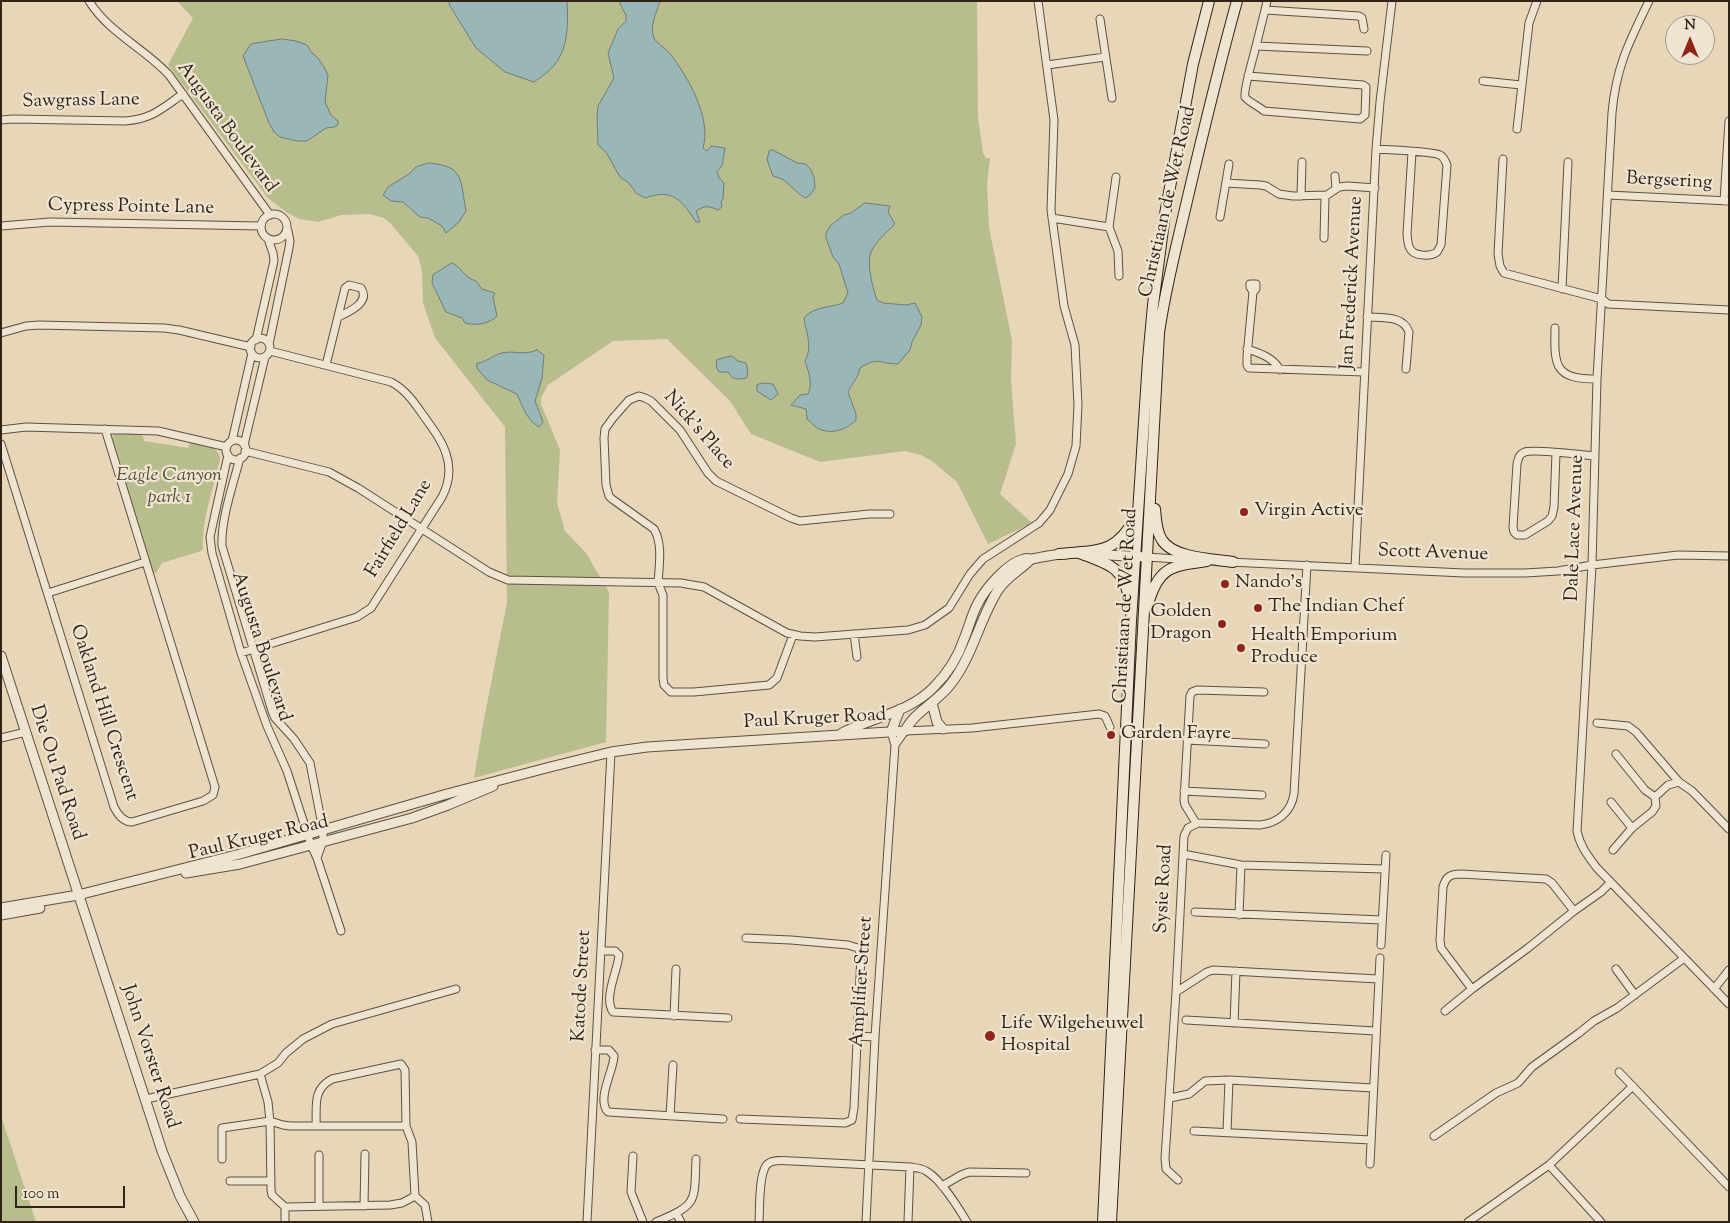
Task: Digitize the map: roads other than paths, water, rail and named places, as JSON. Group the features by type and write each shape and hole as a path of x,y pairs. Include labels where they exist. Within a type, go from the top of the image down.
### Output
{"main road":[{"name":"Christiaan de Wet Road","path":"1103,1222 1131,621 1149,351 1161,240 1193,64 1209,1"},
{"name":"Christiaan de Wet Road","path":"1111,1222 1161,314 1214,84 1237,1"},
{"path":"1152,470 1156,520 1162,541 1173,550 1184,554 1233,562"},
{"path":"1059,554 1095,550 1115,544 1126,535 1137,516"},
{"path":"1079,554 1111,566 1122,576 1128,596 1131,621"},
{"path":"1143,621 1152,589 1162,574 1173,567 1208,561"}],"street":[{"name":"Augusta Boulevard","path":"90,1 108,25 159,64 183,94 270,215"},
{"path":"229,447 237,440 245,448 329,472 358,488 489,572 508,580 691,584 704,587 793,635 815,637 908,630 925,625 949,608 970,574 983,559 1039,523 1050,510 1059,494 1073,458 1078,425 1075,345 1064,306 1052,218 1054,120 1038,1"},
{"path":"1248,76 1363,85 1367,91 1364,115 1360,119 1267,112 1246,98 1248,76 1267,1"},
{"name":"Jan Frederick Avenue","path":"1355,567 1376,149 1392,1"},
{"path":"1517,130 1529,23 1537,1"},
{"name":"Dale Lace Avenue","path":"1649,1 1628,44 1616,76 1612,112 1598,380 1592,564 1576,831 1585,853 1610,883 1729,1004"},
{"path":"1265,10 1359,16 1362,18 1364,29"},
{"path":"1100,19 1112,98"},
{"path":"1256,46 1367,51"},
{"path":"1047,65 1105,57"},
{"path":"1483,81 1521,85"},
{"name":"Sawgrass Lane","path":"1,120 143,120 183,94"},
{"path":"1727,201 1729,121"},
{"path":"1376,149 1437,154 1442,156 1447,164 1441,245 1438,252 1432,254 1417,254 1412,252 1408,245 1412,152"},
{"path":"1503,159 1498,254 1500,266 1504,273 1602,299 1608,304 1729,310"},
{"path":"1301,196 1302,162"},
{"path":"1562,289 1568,162"},
{"path":"1220,217 1228,164"},
{"path":"1335,176 1336,189"},
{"path":"1116,177 1110,227 1118,251 1119,276"},
{"path":"1226,183 1266,186 1279,194 1301,196 1325,196 1339,187 1348,186 1374,188"},
{"name":"Bergsering","path":"1608,195 1727,201"},
{"path":"1324,238 1325,196"},
{"path":"229,447 234,459 244,455 289,248 290,241 287,222 282,216 274,214 264,220 261,226 263,234 268,239 273,252 274,261 256,340 251,350"},
{"path":"1052,218 1110,227"},
{"name":"Cypress Pointe Lane","path":"1,226 50,222 261,226"},
{"path":"268,239 278,240 288,230"},
{"path":"326,365 345,288 349,285 361,288 363,297 356,308 338,317"},
{"path":"1253,292 1247,365 1249,368 1364,372"},
{"path":"1367,317 1395,319 1408,328 1406,369"},
{"path":"1,333 26,326 39,325 164,328 179,330 251,350 256,357 268,351"},
{"path":"1554,328 1556,360 1564,374 1571,377 1598,380"},
{"path":"256,340 262,339 268,351"},
{"path":"1248,349 1262,354 1276,363 1280,370"},
{"name":"Augusta Boulevard","path":"251,350 213,522 210,544 241,653 267,726 287,771 310,845"},
{"name":"Fairfield Lane","path":"241,653 365,613 374,605 442,496 448,482 448,463 442,441 410,397 397,385 268,351"},
{"name":"Nick’s Place","path":"658,583 659,545 657,534 648,525 612,499 607,491 605,480 605,429 629,400 636,396 648,399 680,430 708,473 716,481 791,518 808,521 858,515 890,514"},
{"path":"1,430 26,427 158,430 229,447"},
{"name":"Oakland Hill Crescent","path":"1,444 116,812 127,822 132,822 203,801 214,794 214,784 104,429"},
{"path":"1556,453 1552,516 1548,521 1525,534 1517,535 1513,527 1517,460 1520,456 1527,451 1556,453 1596,456"},
{"name":"Augusta Boulevard","path":"240,458 221,536 222,546 275,718 294,738 310,763 323,830 323,841 318,858"},
{"path":"839,734 857,725 878,719 900,709 920,699 933,688 958,653 978,604 993,582 1012,565 1023,559 1059,554 1136,556"},
{"name":"Scott Avenue","path":"1136,556 1464,573 1525,573 1558,571 1592,564 1678,555 1729,556"},
{"path":"895,745 913,719 950,685 975,643 998,590 1010,576 1031,559"},
{"path":"48,593 146,562"},
{"name":"Sysie Road","path":"1178,1180 1166,1169 1165,1164 1183,854 1186,832 1196,823 1265,824 1279,819 1292,803 1307,565"},
{"path":"658,583 663,594 662,678 664,686 671,692 694,692 769,685 777,678 793,635"},
{"path":"854,634 857,657"},
{"name":"Die Ou Pad Road","path":"1,656 79,897"},
{"path":"1196,823 1185,805 1184,791 1189,700 1192,692 1197,690 1264,692"},
{"path":"932,703 937,722 943,729"},
{"path":"891,732 900,709"},
{"name":"Paul Kruger Road","path":"1,908 79,897 308,835 447,794 612,752 647,747 839,734 972,728 1099,714 1105,716 1110,727"},
{"path":"1597,723 1628,726 1636,732 1679,782 1692,791 1729,828"},
{"path":"1,738 26,732"},
{"name":"Amplifier Street","path":"866,1222 895,745 891,732"},
{"path":"1187,740 1265,744"},
{"name":"Katode Street","path":"587,1222 612,752"},
{"path":"1613,850 1632,828 1652,812 1656,806 1654,798 1645,790 1616,754"},
{"name":"Paul Kruger Road","path":"1,915 195,871 240,864 412,818 448,806 518,775"},
{"path":"1654,798 1668,786 1679,782"},
{"path":"1184,791 1262,795"},
{"path":"1611,802 1632,828"},
{"path":"310,845 318,858 341,931"},
{"path":"1183,854 1241,864 1385,869"},
{"path":"1381,945 1386,855"},
{"path":"1239,915 1241,864"},
{"path":"1472,989 1443,951 1440,944 1443,886 1450,874 1546,879 1552,882 1574,911"},
{"path":"1445,1011 1601,892 1610,883"},
{"name":"John Vorster Road","path":"79,897 170,1173 194,1222"},
{"path":"1195,912 1382,920"},
{"path":"740,1119 850,1122 854,1108 861,955 858,948 848,945 746,938"},
{"path":"601,951 615,951 619,955 617,970 612,984 612,1011 616,1013 728,1018"},
{"path":"1370,1164 1380,958"},
{"path":"1434,1136 1496,1093 1518,1083 1532,1067 1594,1020 1617,1008 1684,959"},
{"path":"674,1016 676,969"},
{"path":"1616,969 1635,995"},
{"path":"1176,992 1207,972 1219,970 1378,979"},
{"path":"1714,989 1729,970"},
{"path":"1234,1023 1236,971"},
{"path":"146,1098 260,1074 278,1064 286,1053 303,1039 327,1026 456,989"},
{"path":"1186,1020 1375,1031"},
{"path":"857,1036 876,1037"},
{"path":"595,1050 609,1050 614,1056 613,1067 606,1083 606,1111 723,1119"},
{"path":"316,1125 318,1093 324,1083 400,1064 405,1070 406,1126 412,1142 415,1196 424,1205 428,1222"},
{"path":"670,1116 673,1064"},
{"path":"1619,1072 1729,1187"},
{"path":"260,1074 268,1102 270,1121 270,1181 272,1195 285,1207 396,1205 415,1196"},
{"path":"1170,1098 1189,1094 1205,1081 1229,1080 1373,1088"},
{"path":"1227,1132 1229,1080"},
{"path":"1468,1222 1549,1165 1633,1086"},
{"path":"222,1159 222,1128 270,1121 283,1125 406,1126"},
{"path":"1194,1131 1371,1140"},
{"path":"364,1206 365,1154"},
{"path":"318,1155 319,1206"},
{"path":"632,1156 631,1192 642,1222"},
{"path":"656,1222 676,1213 690,1204 694,1198 696,1159"},
{"path":"759,1222 761,1179 764,1167 774,1161 910,1167 928,1172 942,1186 967,1222"},
{"path":"1549,1165 1601,1222"},
{"path":"908,1222 910,1167"},
{"path":"942,1186 969,1172 1026,1173"},
{"path":"230,1181 270,1181"},
{"path":"285,1207 285,1222"},
{"path":"676,1213 681,1222"}],"water":[{"path":"449,1 567,1 567,34 560,57 551,69 534,82 505,72 476,48 450,6"},
{"path":"620,1 660,1 652,29 654,38 678,64 697,99 704,124 705,137 703,148 707,151 711,146 725,148 722,166 717,171 719,178 724,183 722,207 718,210 705,207 696,211 700,222 696,222 681,202 669,195 654,195 645,198 636,193 629,183 620,177 606,152 598,145 598,106 614,78 608,53 618,29 626,21 626,15"},
{"path":"282,39 307,45 318,58 328,75 325,102 331,115 338,121 338,125 326,128 307,141 280,137 274,132 243,56 251,44"},
{"path":"770,150 797,163 806,164 814,177 815,188 810,195 806,198 797,193 784,180 773,176 767,160"},
{"path":"429,163 449,167 455,171 461,183 466,211 459,222 446,233 442,226 428,218 420,217 403,202 391,201 383,195 388,187 409,174 416,167"},
{"path":"865,203 890,206 888,212 895,224 881,237 871,252 869,262 877,300 883,303 906,305 915,303 922,317 921,325 910,350 898,364 875,361 860,368 848,392 856,414 856,420 839,430 824,431 817,428 807,419 806,409 791,405 800,395 808,394 810,386 810,378 805,361 809,345 804,318 817,309 843,303 848,293 839,264 833,257 826,238 826,233 830,226 844,215 851,213"},
{"path":"452,263 468,277 476,281 482,289 495,293 493,297 497,316 494,319 482,324 469,324 465,323 462,318 446,312 432,283 433,275"},
{"path":"537,350 544,355 542,378 535,401 543,422 539,427 528,416 517,394 487,380 477,368 477,363 483,362 495,355 511,352 528,353"},
{"path":"732,356 738,361 746,363 748,373 746,378 736,379 731,377 728,372 719,372 716,366 717,360"},
{"path":"763,383 773,384 778,394 771,400 757,391 757,385"}],"place":[{"name":"Virgin Active","path":"1244,512"},
{"name":"Nando's","path":"1225,584"},
{"name":"The Indian Chef","path":"1258,608"},
{"name":"Golden Dragon","path":"1222,624"},
{"name":"Health Emporium Produce","path":"1241,648"},
{"name":"Garden Fayre","path":"1111,735"},
{"name":"Life Wilgeheuwel Hospital","path":"990,1036"}],"park label":[{"name":"Eagle Canyon park 1","path":"169,488"}]}
